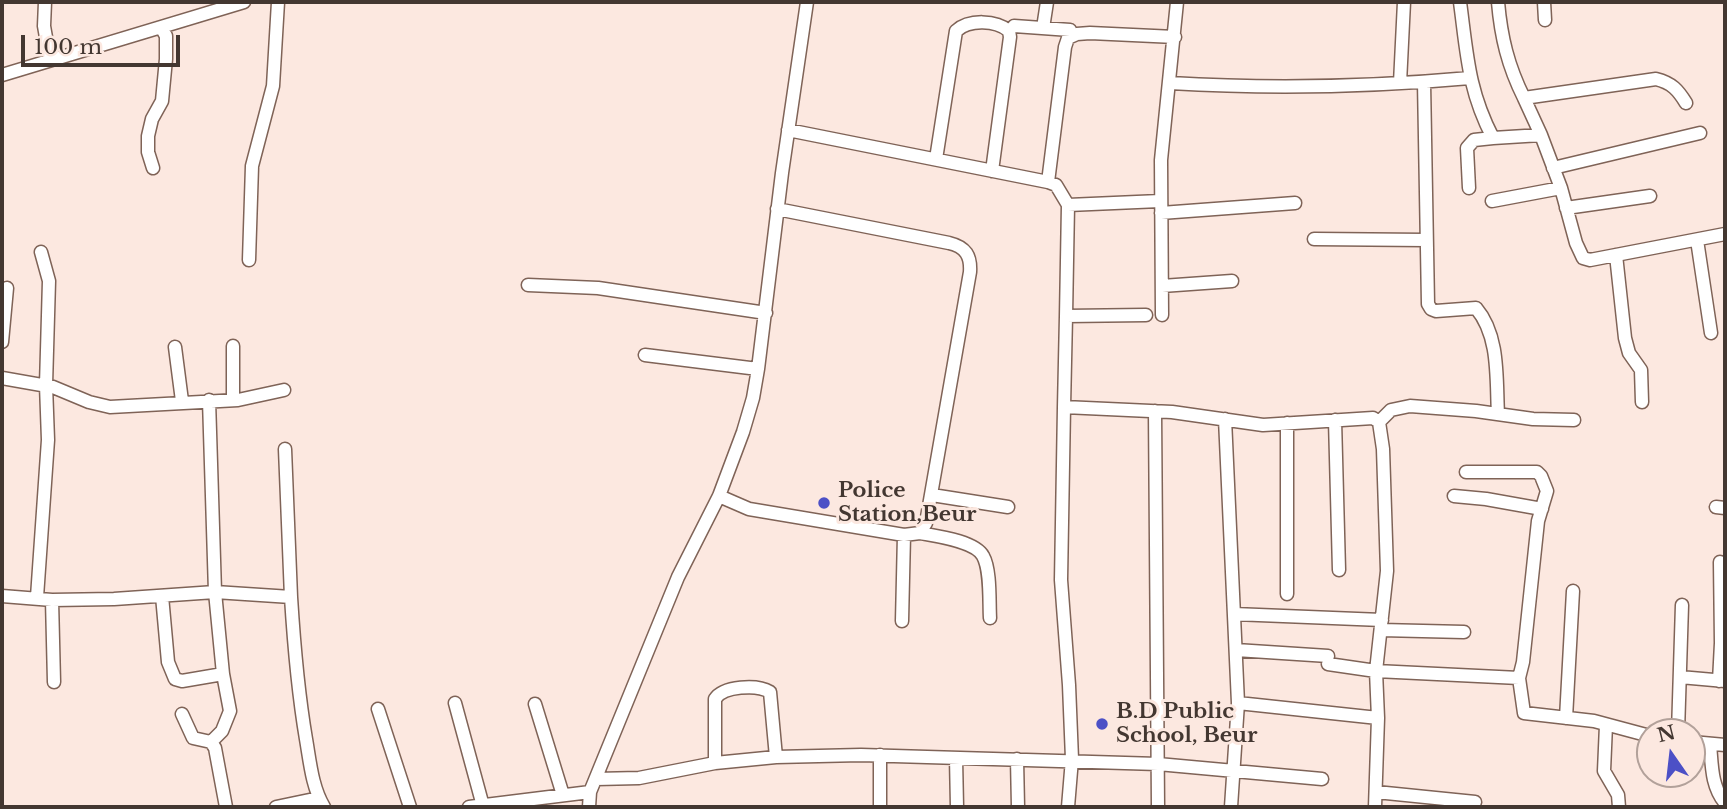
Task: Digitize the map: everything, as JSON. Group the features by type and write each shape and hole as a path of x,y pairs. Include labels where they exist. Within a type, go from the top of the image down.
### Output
{"street":[{"path":"46,2 44,26 50,60"},
{"path":"2,75 244,2"},
{"path":"249,260 252,166 273,86 278,2"},
{"path":"589,807 593,785 678,577 719,496 743,432 758,369 777,209 807,2"},
{"path":"1043,28 1047,2"},
{"path":"1162,315 1160,207 1163,125 1170,83 1177,2"},
{"path":"1400,83 1404,2"},
{"path":"1460,2 1470,78 1480,112 1493,138"},
{"path":"1498,2 1504,50 1511,73 1541,135 1583,258 1590,260 1725,234"},
{"path":"1544,2 1545,20"},
{"path":"936,159 956,31 966,24 986,23 1009,31 1010,37 992,171"},
{"path":"1014,26 1070,30"},
{"path":"153,168 148,152 148,136 152,119 162,101 166,59 166,36 161,27"},
{"path":"1048,182 1068,38 1090,33 1175,37"},
{"path":"1170,83 1271,87 1470,78"},
{"path":"1524,98 1656,79 1668,82 1676,88 1686,103"},
{"path":"1424,82 1426,291 1431,309 1436,311 1476,308 1482,316 1494,348 1498,414"},
{"path":"788,130 1056,184 1068,205 1061,580 1072,760 1068,807"},
{"path":"1553,168 1700,134"},
{"path":"1469,188 1469,143 1493,138 1541,135"},
{"path":"1492,201 1561,188"},
{"path":"1566,208 1650,195"},
{"path":"1068,205 1160,207 1295,203"},
{"path":"719,496 749,509 916,536 926,523 932,495 970,272 969,256 957,245 777,209"},
{"path":"1314,239 1426,240"},
{"path":"1697,240 1711,333"},
{"path":"37,597 48,440 46,385 49,281 41,252"},
{"path":"1616,255 1625,338 1629,353 1641,370 1642,402"},
{"path":"1162,286 1232,281"},
{"path":"528,285 598,288 766,313"},
{"path":"2,342 7,288"},
{"path":"1066,316 1146,315"},
{"path":"233,346 233,400"},
{"path":"176,347 183,401"},
{"path":"645,355 758,369"},
{"path":"2,378 65,390 100,405 233,400 284,390"},
{"path":"182,714 193,738 211,741 222,732 230,711 223,674 215,592 209,400"},
{"path":"1379,422 1391,410 1409,406 1546,420 1574,420"},
{"path":"1064,407 1155,411 1263,425 1373,418 1379,422 1383,449 1387,571 1376,671 1376,807"},
{"path":"1155,411 1158,807"},
{"path":"1225,419 1238,703 1231,807"},
{"path":"1335,420 1339,570"},
{"path":"1287,423 1287,594"},
{"path":"276,807 321,802 312,773 296,680 285,449"},
{"path":"1466,472 1536,472 1548,491 1538,521 1523,662 1518,678 1524,713 1566,718 1636,732"},
{"path":"932,495 1008,507"},
{"path":"1454,496 1542,509"},
{"path":"920,533 952,539 982,554 986,566 990,618"},
{"path":"902,621 904,535"},
{"path":"1680,677 1722,681 1720,562"},
{"path":"1566,718 1573,591"},
{"path":"2,596 52,600 215,592 291,597"},
{"path":"162,596 168,662 175,679 182,681 223,674"},
{"path":"52,600 54,682"},
{"path":"1679,718 1682,605"},
{"path":"1234,614 1464,632"},
{"path":"1236,650 1328,660 1376,671 1518,678"},
{"path":"715,763 715,699 723,691 765,688 770,692 776,757"},
{"path":"454,703 483,806"},
{"path":"1238,703 1378,718"},
{"path":"535,704 563,795"},
{"path":"378,709 410,807"},
{"path":"1606,725 1604,771 1618,794 1619,807"},
{"path":"211,741 218,753 226,807"},
{"path":"1706,744 1725,746"},
{"path":"1710,744 1714,783 1717,794 1725,803"},
{"path":"469,807 523,804 593,785 715,763 776,757 880,755 1072,760 1158,764 1322,779"},
{"path":"880,755 880,807"},
{"path":"956,758 957,807"},
{"path":"1017,759 1018,807"},
{"path":"1376,792 1475,802"}],"place":[{"name":"Police Station,Beur","path":"824,503"},
{"name":"B.D Public School, Beur","path":"1102,724"}]}
